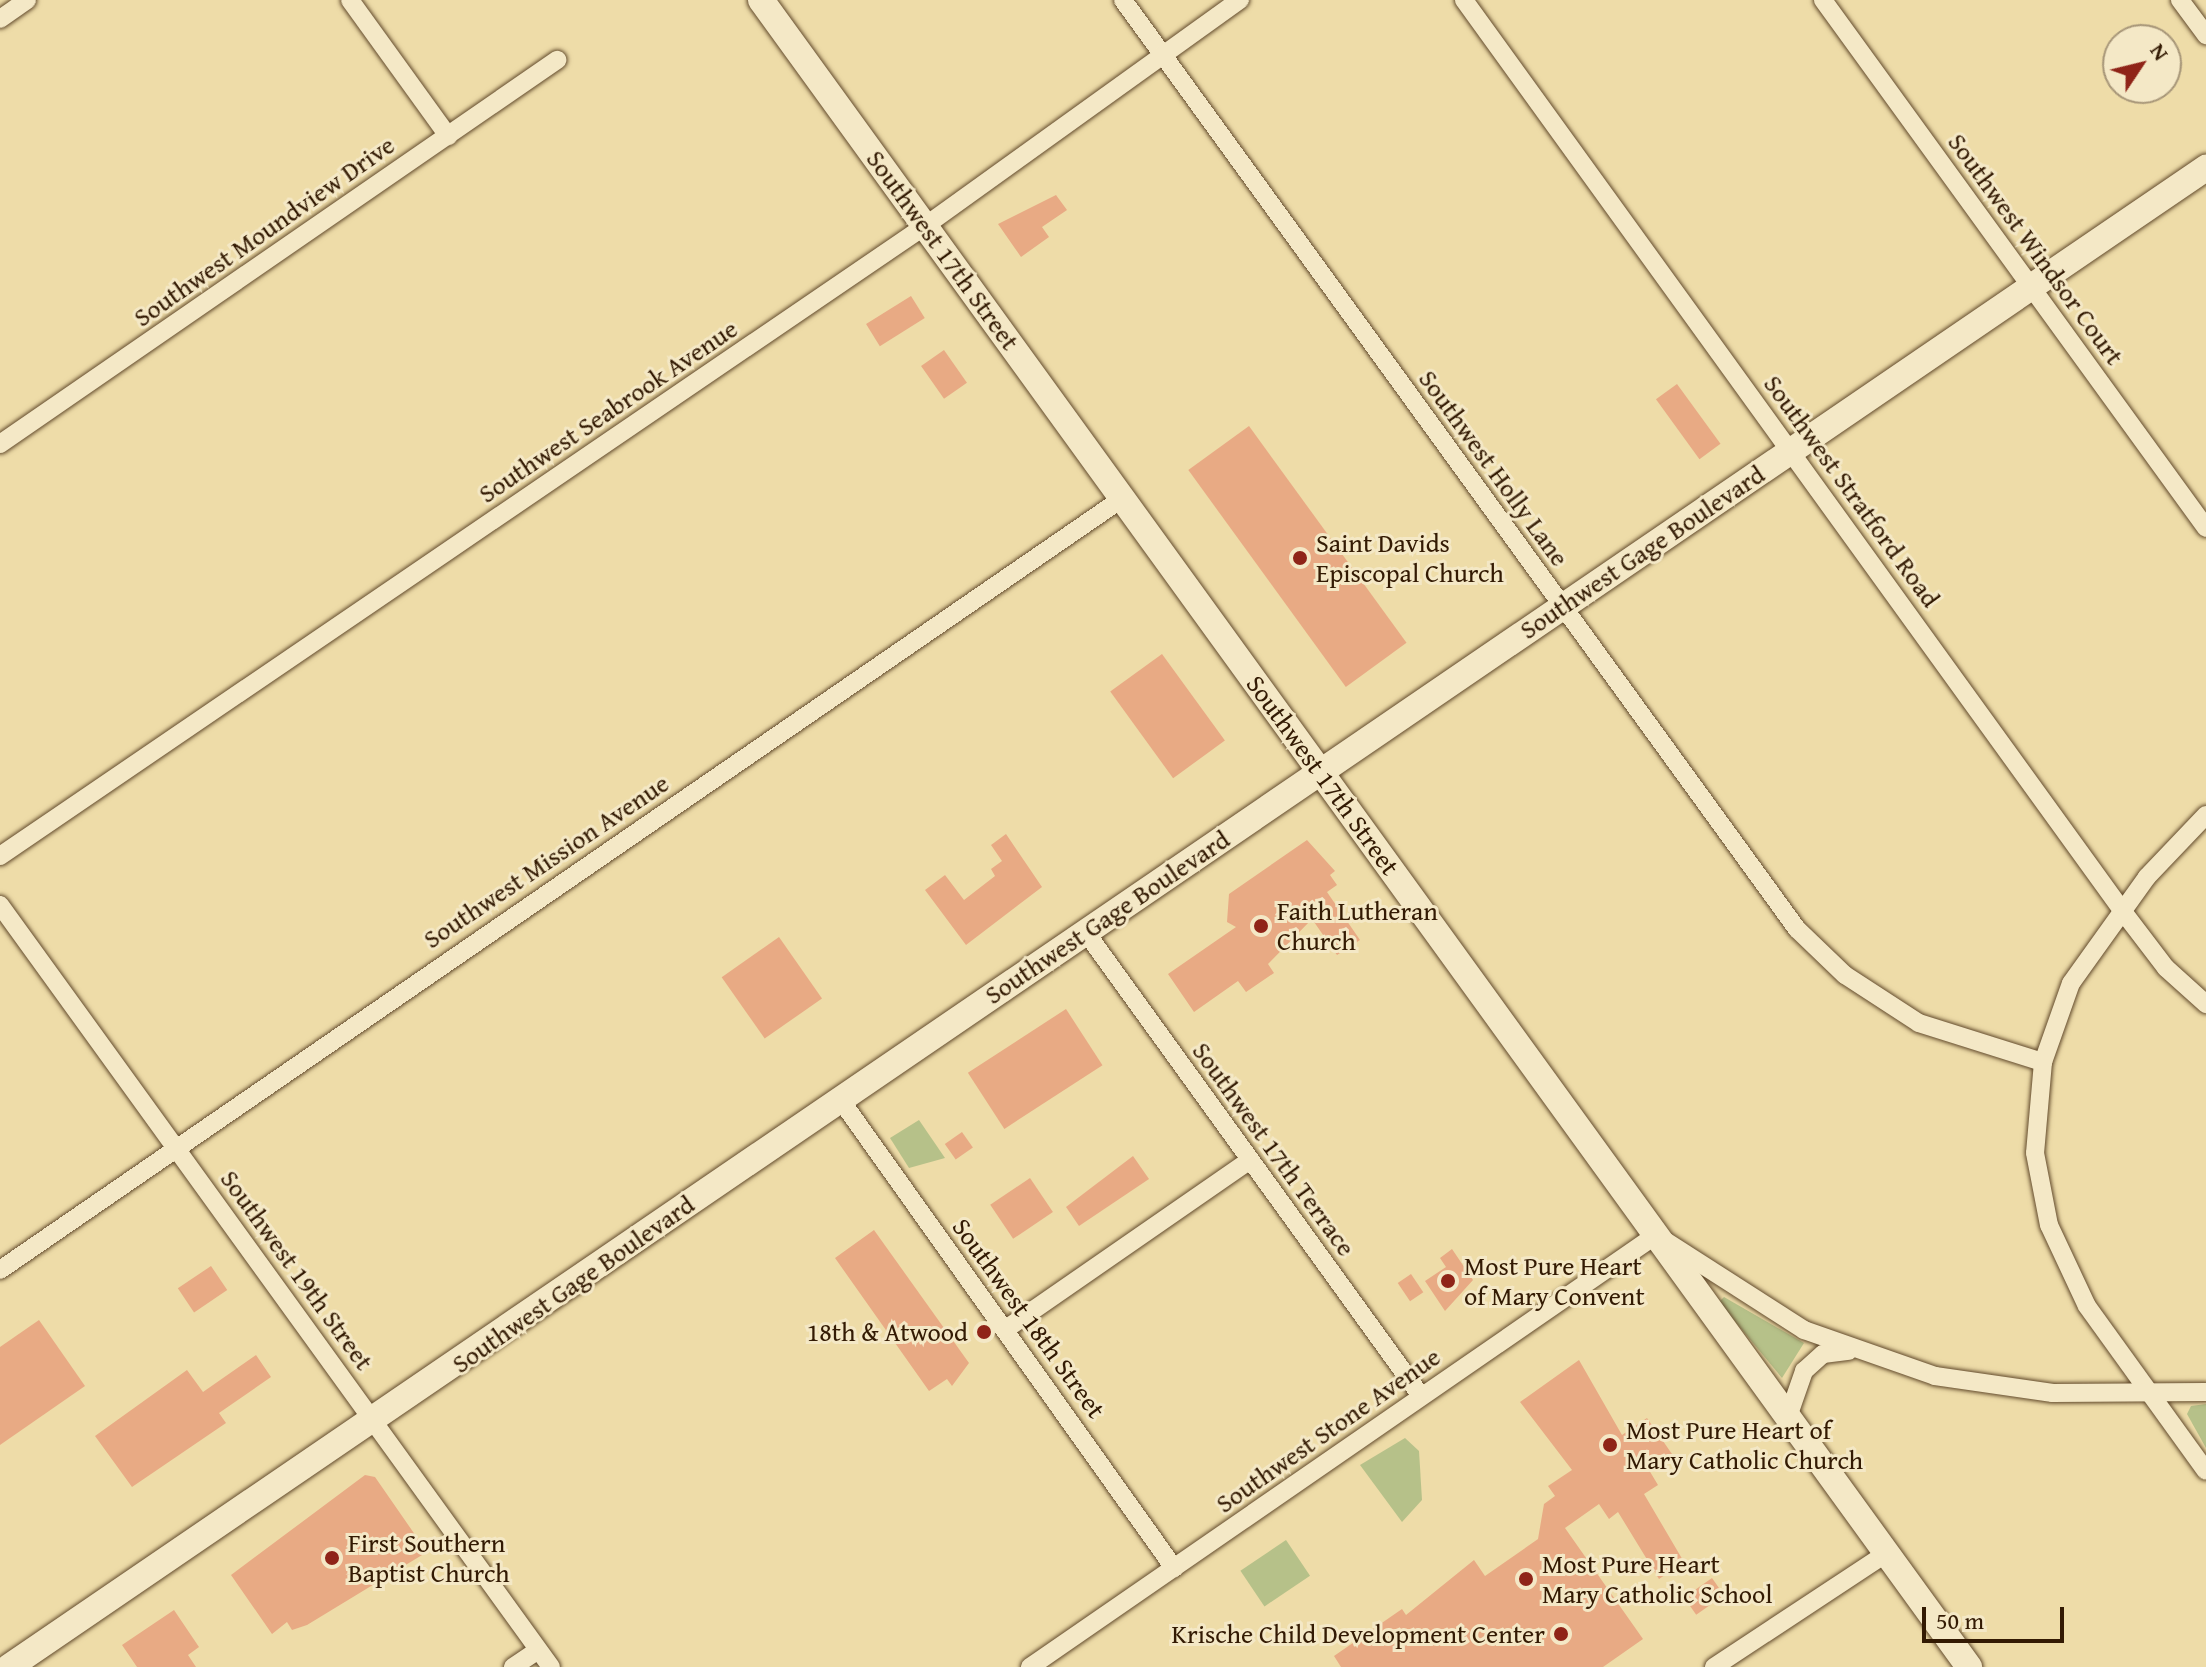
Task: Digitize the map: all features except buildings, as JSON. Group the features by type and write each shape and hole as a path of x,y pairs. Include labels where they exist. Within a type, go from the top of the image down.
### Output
{"main road":[{"name":"Southwest 17th Street","path":"761,0 1969,1667"},
{"name":"Southwest Gage Boulevard","path":"9,1667 373,1417 401,1405 1085,931 2206,168"}],"street":[{"path":"0,19 27,0"},
{"path":"350,0 448,136"},
{"name":"Southwest Holly Lane","path":"1123,0 1811,945 1919,1023 2043,1062"},
{"name":"Southwest Seabrook Avenue","path":"0,856 925,226 1240,0"},
{"name":"Southwest Stratford Road","path":"1464,0 2121,909 2166,968 2206,1004"},
{"name":"Southwest Windsor Court","path":"1823,0 2206,528"},
{"path":"2180,0 2206,35"},
{"name":"Southwest Moundview Drive","path":"0,444 557,60"},
{"name":"Southwest Mission Avenue","path":"0,1270 1123,498"},
{"path":"2206,815 2121,909 2071,983 2043,1062 2035,1153 2049,1225 2087,1306 2206,1471"},
{"name":"Southwest 19th Street","path":"0,905 551,1667"},
{"name":"Southwest 17th Terrace","path":"1085,931 1421,1396"},
{"name":"Southwest 18th Street","path":"840,1099 1174,1568"},
{"path":"1006,1329 1250,1160"},
{"path":"1656,1235 1767,1310 1851,1351 1990,1385 2152,1396 2206,1392"},
{"name":"Southwest Stone Avenue","path":"1030,1667 1656,1235"},
{"path":"1788,1417 1804,1371 1823,1354 1851,1351"},
{"path":"1714,1667 1887,1553"},
{"path":"513,1667 538,1650"}],"green space":[{"path":"919,1120 945,1158 909,1168 890,1138"},
{"path":"1724,1297 1804,1343 1782,1378 1719,1302"},
{"path":"2206,1404 2206,1448 2187,1414 2191,1406"},
{"path":"1405,1438 1419,1451 1422,1500 1402,1522 1360,1465"},
{"path":"1286,1540 1310,1576 1264,1606 1240,1571"}],"place":[{"name":"Saint Davids Episcopal Church","path":"1300,558"},
{"name":"Faith Lutheran Church","path":"1261,926"},
{"name":"Most Pure Heart of Mary Convent","path":"1448,1281"},
{"name":"18th & Atwood","path":"984,1332"},
{"name":"Most Pure Heart of Mary Catholic Church","path":"1610,1445"},
{"name":"First Southern Baptist Church","path":"332,1558"},
{"name":"Most Pure Heart Mary Catholic School","path":"1526,1579"},
{"name":"Krische Child Development Center","path":"1561,1634"}]}
